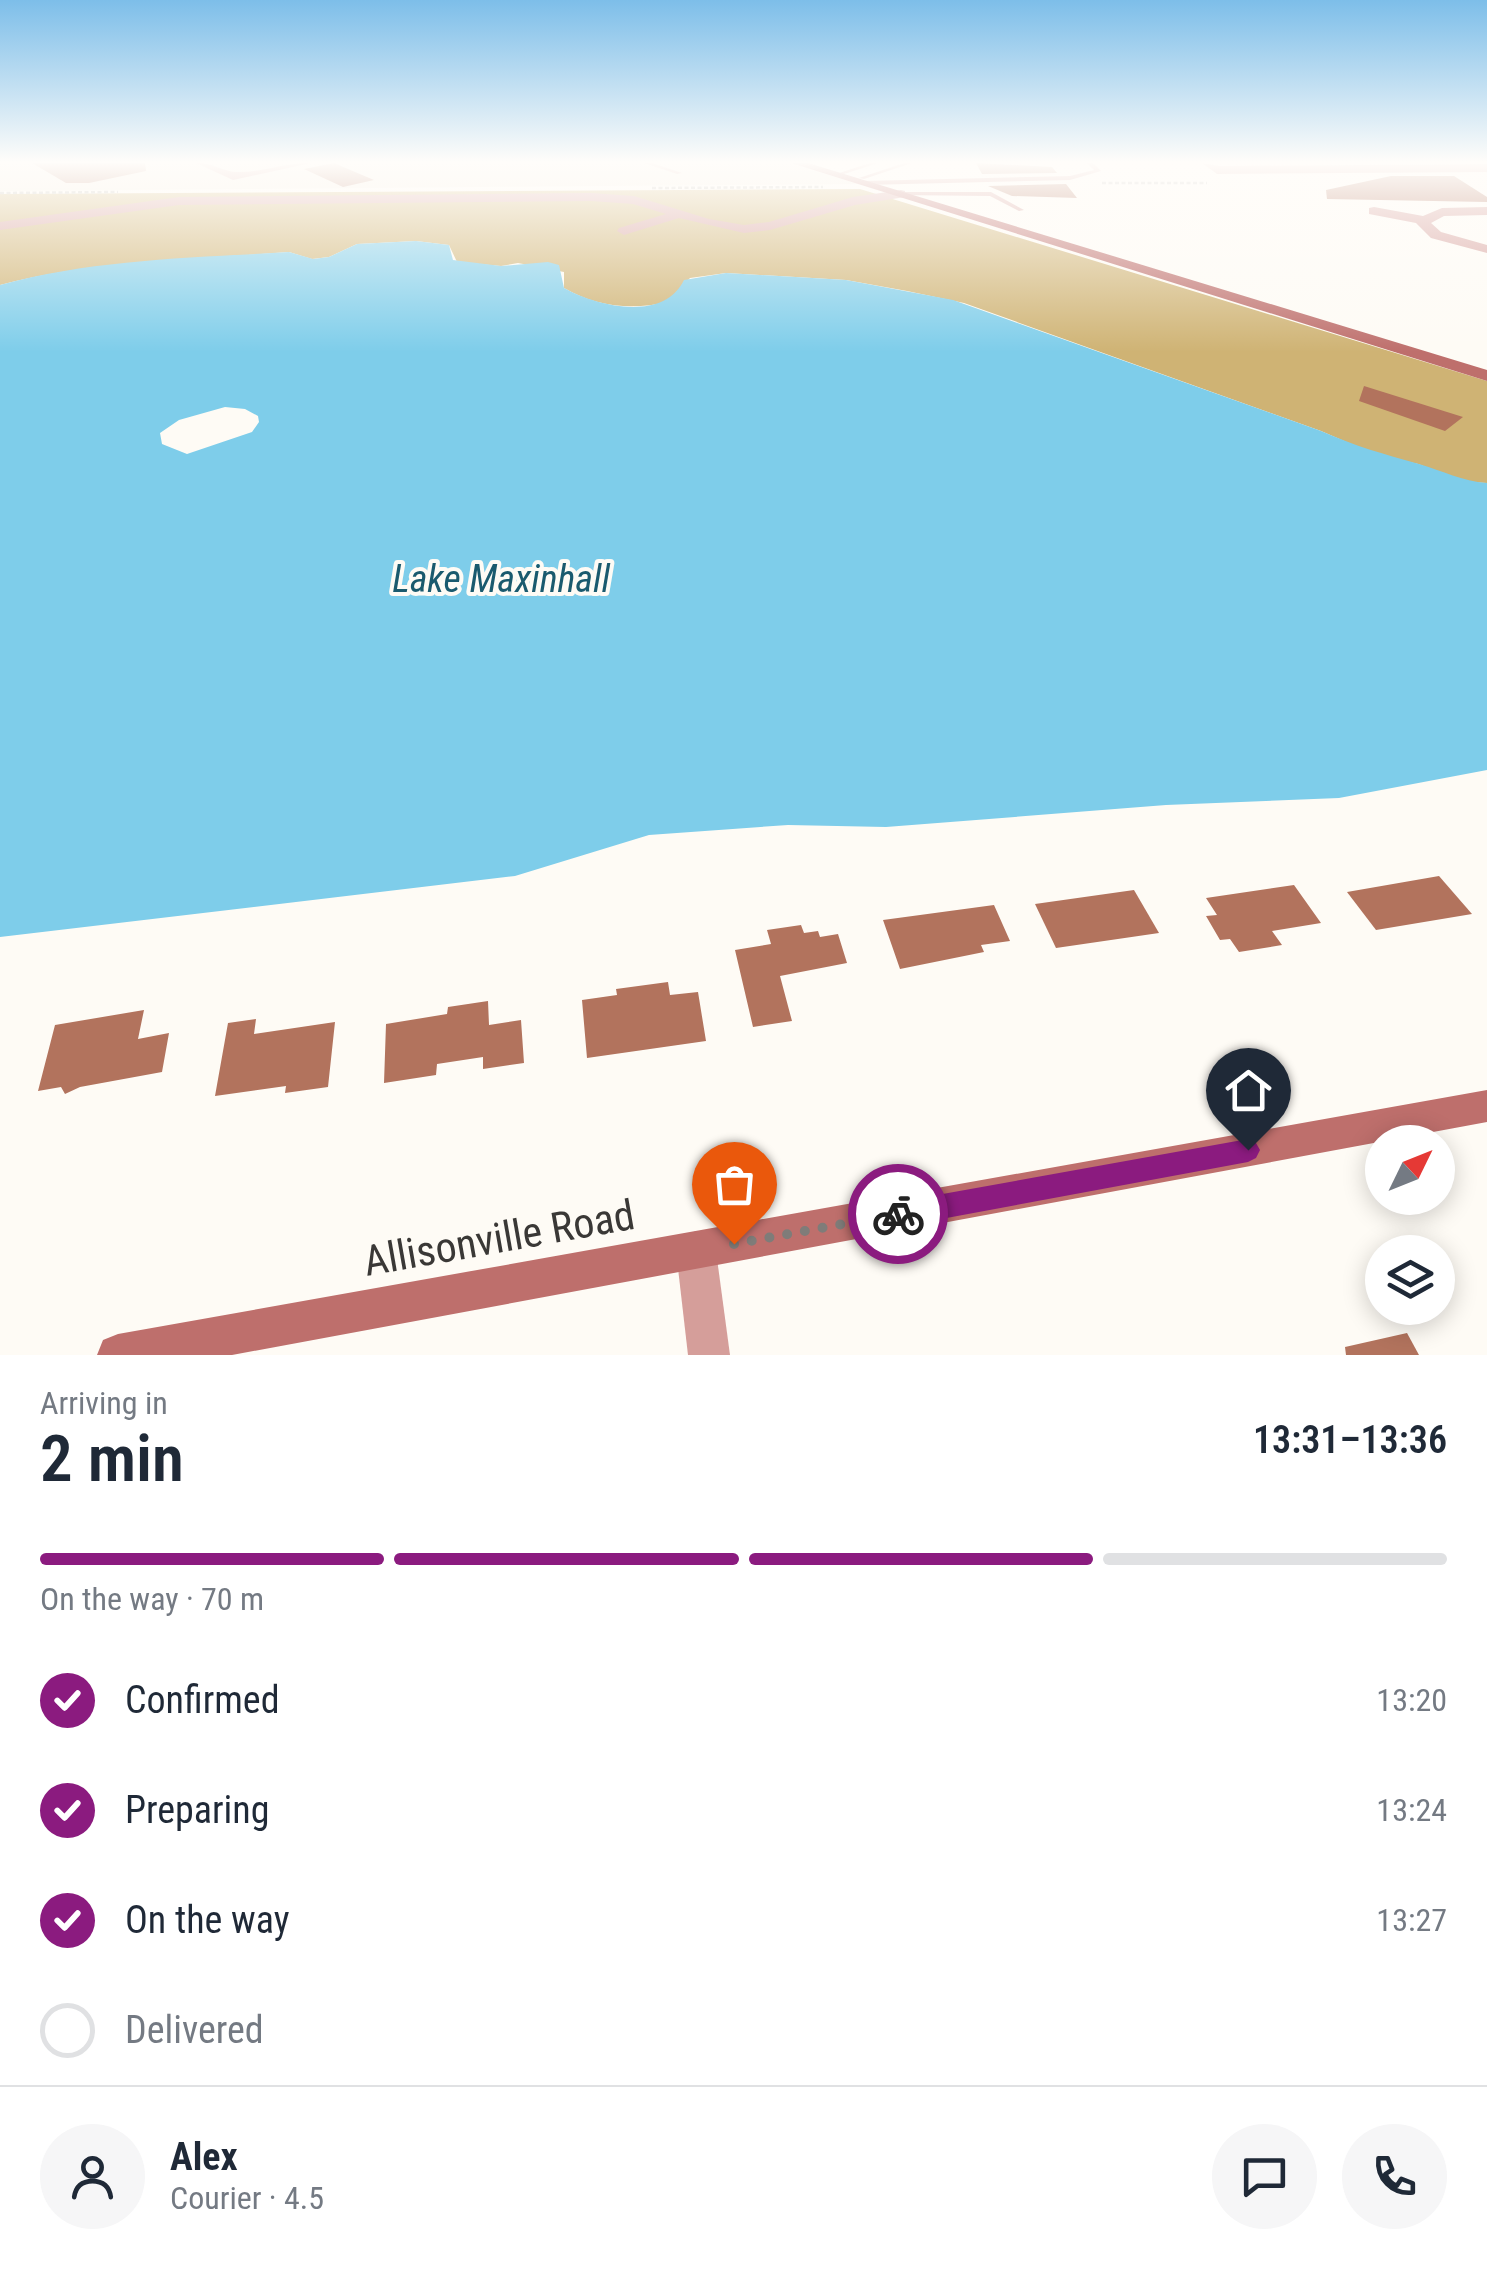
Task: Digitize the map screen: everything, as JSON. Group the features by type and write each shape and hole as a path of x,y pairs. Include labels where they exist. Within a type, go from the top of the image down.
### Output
{"street":[{"path":"624,231 640,226"},
{"path":"720,226 760,226"},
{"path":"1003,226 1487,376"},
{"path":"1424,226 1436,235 1487,249"},
{"name":"Allisonville Road","path":"118,1355 1487,1106"},
{"path":"696,1251 710,1355"}],"shaded area":[{"path":"0,226 982,226 1487,381 1487,483 1466,482 1418,464 1374,454 1321,431 964,303 846,280 726,273 690,278 667,302 614,305 564,288 564,272 518,263 501,266 457,262 449,245 416,241 357,244 329,257 312,259 289,252 108,266 0,285"}],"water":[{"name":"Lake Maxinhall","path":"416,241 449,245 453,260 501,266 548,262 559,265 564,288 594,301 629,307 662,302 684,280 726,273 846,280 953,300 1357,445 1487,483 1487,770 1339,798 1166,805 886,827 788,825 649,835 515,876 0,937 0,285 144,261 289,252 313,259 329,257 357,244","holes":["225,407 245,409 258,416 259,422 252,432 187,454 162,444 160,433 179,420"]}],"building":[{"path":"1364,386 1463,417 1445,431 1359,401"},
{"path":"1439,876 1472,914 1376,930 1347,892"},
{"path":"1294,885 1321,923 1272,931 1282,945 1239,952 1230,939 1220,940 1206,916 1217,915 1206,898"},
{"path":"1134,890 1159,933 1056,948 1035,904"},
{"path":"994,905 1010,941 981,945 984,952 900,969 883,920"},
{"path":"801,925 804,933 818,931 820,937 838,934 847,963 780,976 792,1021 753,1027 735,950 771,944 767,930"},
{"path":"668,982 670,995 698,992 706,1041 587,1058 582,1000 617,995 616,989"},
{"path":"488,1001 489,1025 521,1020 524,1063 483,1069 483,1057 437,1064 436,1075 384,1083 386,1024 447,1014 448,1007"},
{"path":"144,1010 138,1039 169,1033 162,1072 80,1087 65,1094 61,1087 38,1091 55,1025"},
{"path":"256,1019 254,1034 335,1022 328,1087 285,1093 286,1086 215,1096 228,1023"},
{"path":"1407,1333 1419,1355 1346,1355 1345,1347"}],"way so far":[{"path":"734,1244 898,1214"}],"route":[{"path":"898,1214 1248,1150"}]}
